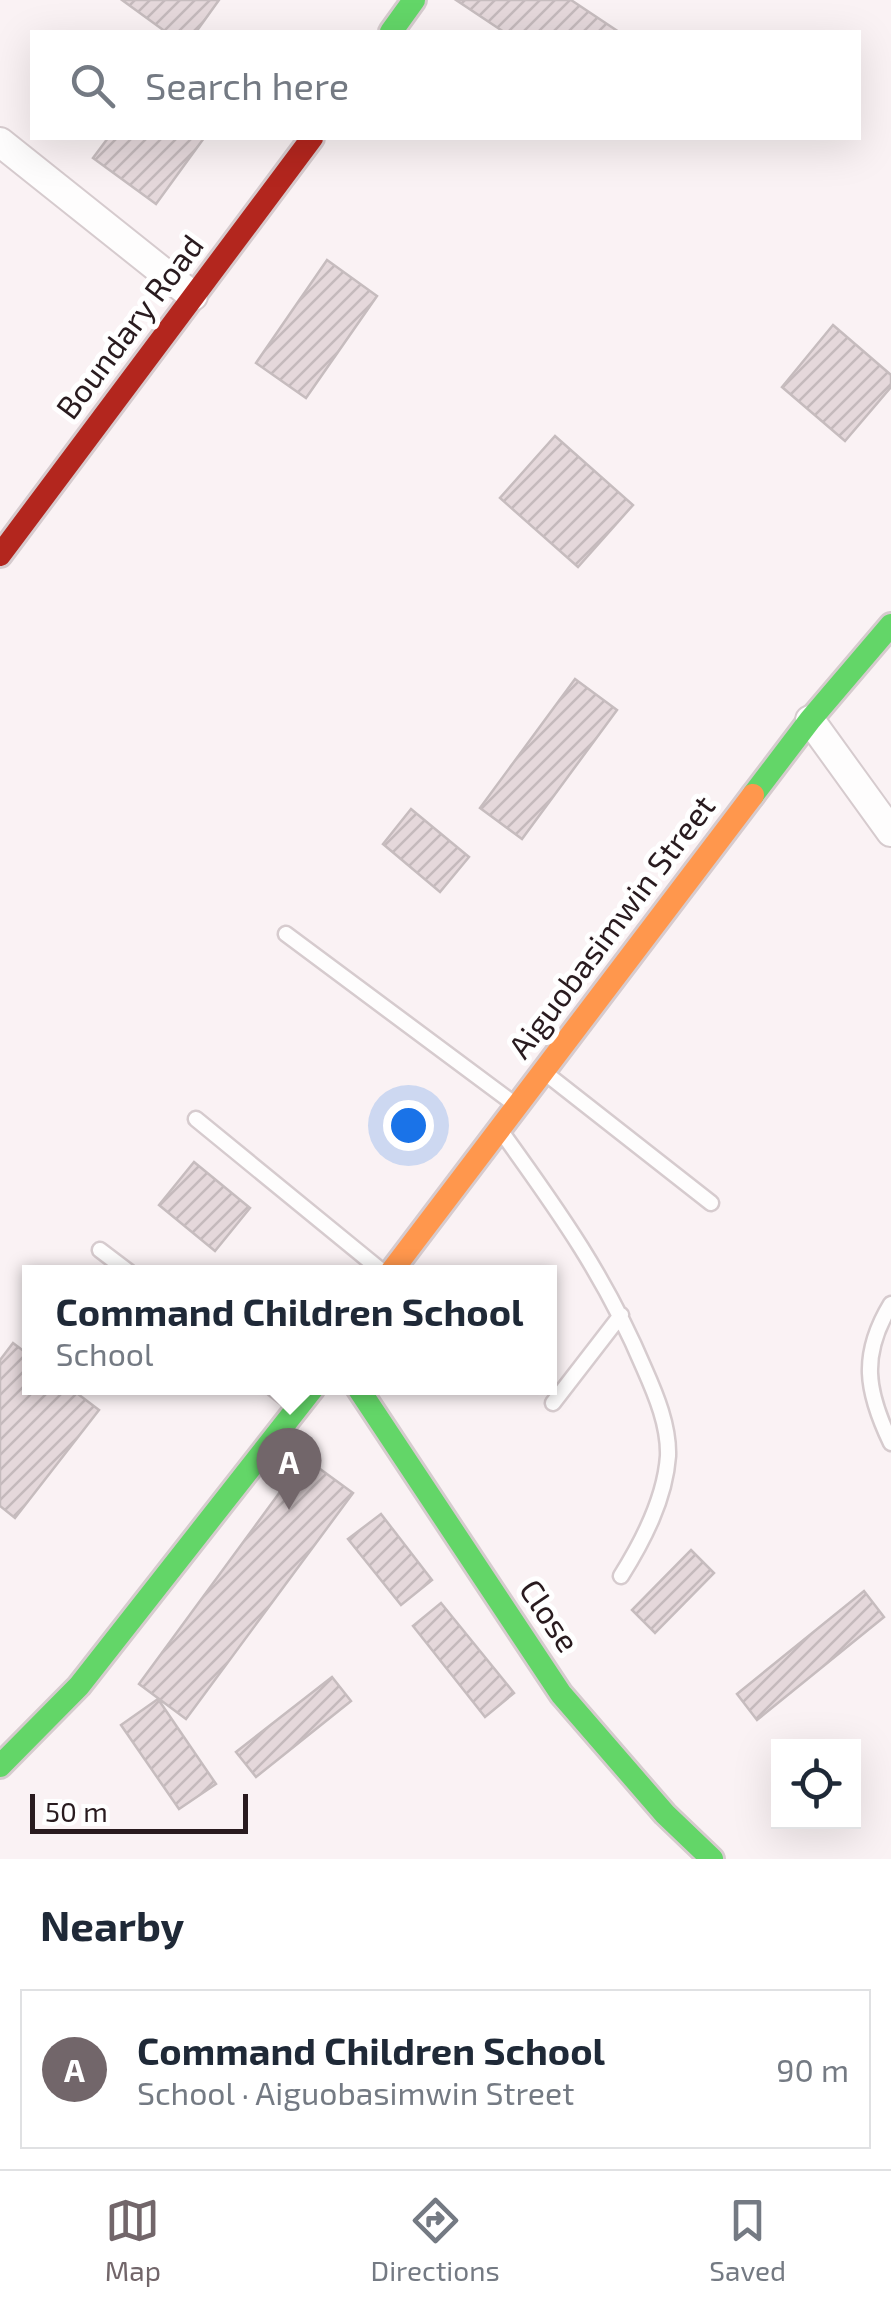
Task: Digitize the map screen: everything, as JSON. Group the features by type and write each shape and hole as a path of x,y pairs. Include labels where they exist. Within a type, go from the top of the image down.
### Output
{"street":[{"path":"392,30 414,0"},
{"name":"Boundary Road","path":"0,555 311,140"},
{"path":"0,142 194,296"},
{"name":"Aiguobasimwin Street","path":"396,1265 810,720 891,625"},
{"path":"810,720 891,832"},
{"path":"0,1766 79,1686 307,1395"},
{"name":"Close","path":"363,1395 561,1694 664,1814 712,1859"}],"lane":[{"path":"286,934 517,1107"},
{"path":"544,1071 711,1203"},
{"path":"196,1119 374,1265"},
{"path":"500,1129 577,1236 621,1315 659,1404 668,1454 662,1491 639,1547 620,1576"},
{"path":"100,1250 120,1265"},
{"path":"891,1304 872,1339 870,1374 878,1415 891,1443"},
{"path":"553,1402 621,1315"},
{"path":"282,1395 298,1407"}],"building":[{"path":"122,0 219,0 197,30 163,30"},
{"path":"456,0 571,0 616,30 501,30"},
{"path":"106,140 203,140 156,204 93,158"},
{"path":"327,260 377,296 306,398 256,363"},
{"path":"833,325 891,375 891,387 845,441 782,387"},
{"path":"555,436 633,505 578,567 500,498"},
{"path":"575,679 617,710 522,839 480,808"},
{"path":"411,809 469,857 440,892 383,844"},
{"path":"194,1162 250,1208 215,1251 159,1205"},
{"path":"13,1343 22,1350 22,1395 79,1395 99,1410 15,1518 0,1506 0,1360"},
{"path":"305,1458 353,1493 186,1719 139,1684"},
{"path":"381,1514 432,1580 401,1605 348,1539"},
{"path":"691,1550 714,1573 655,1633 632,1610"},
{"path":"864,1591 884,1617 757,1720 737,1694"},
{"path":"441,1603 514,1693 485,1717 413,1626"},
{"path":"332,1677 351,1701 256,1777 236,1752"},
{"path":"158,1699 216,1784 179,1809 121,1725"}],"traffic: fast":[{"path":"392,30 414,0"},
{"path":"753,795 810,720 891,625"},
{"path":"0,1766 79,1686 308,1395"},
{"path":"363,1395 561,1694 665,1814 712,1859"}],"traffic: slow":[{"path":"396,1265 753,795"}],"traffic: jam":[{"path":"0,555 311,140"}],"place":[{"name":"Command Children School","path":"289,1510"}]}
